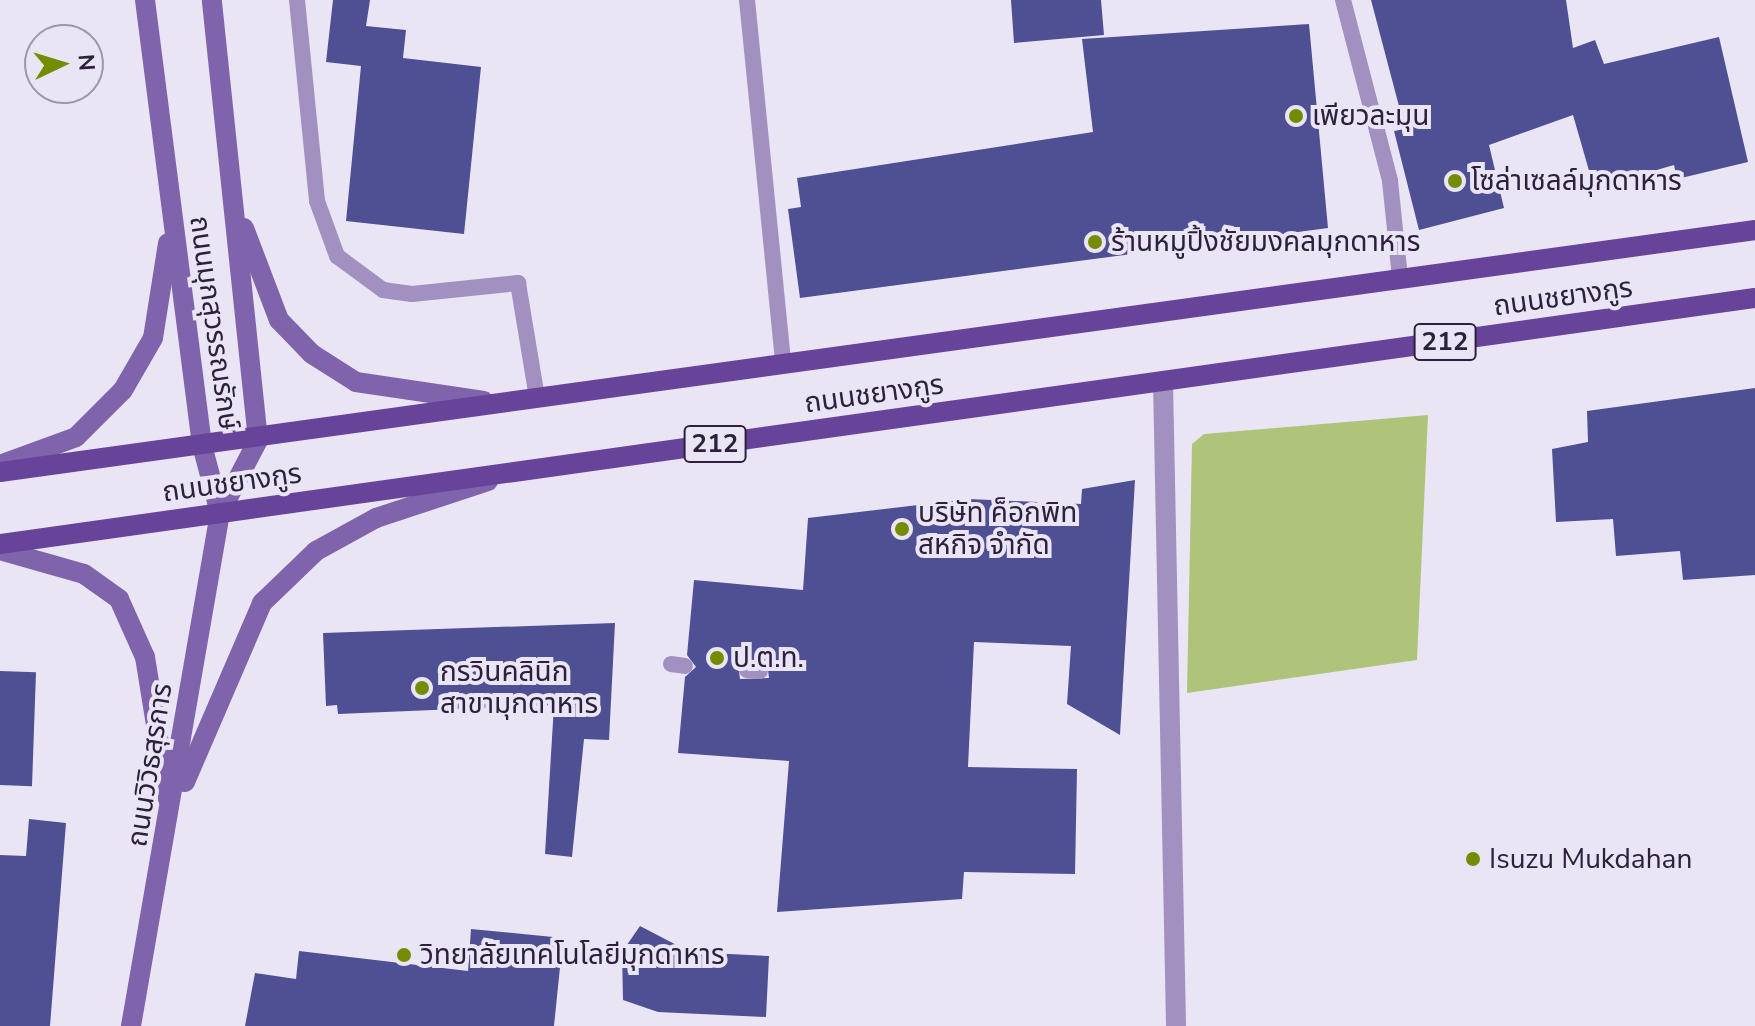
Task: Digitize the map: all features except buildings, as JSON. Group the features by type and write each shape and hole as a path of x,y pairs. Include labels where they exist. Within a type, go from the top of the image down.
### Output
{"main road":[{"name":"ถนนมุกสุวรรณรักษ์","path":"145,0 202,445 220,513"},
{"name":"ถนนมุกสุวรรณรักษ์","path":"212,0 258,440 220,513"},
{"path":"234,202 279,320 312,354 356,382 504,403"},
{"path":"0,465 76,437 123,390 153,338 172,219"},
{"name":"ถนนชยางกูร","path":"0,472 258,440 783,363 1755,230"},
{"name":"ถนนชยางกูร","path":"0,547 522,470 1755,298"},
{"path":"171,819 236,651 262,603 316,551 376,518 522,470"},
{"name":"ถนนวิวิธสุรการ","path":"131,1026 171,819 220,513"},
{"path":"0,547 84,574 119,599 145,657 171,819"}],"street":[{"path":"1163,382 1176,1026"}],"lane":[{"path":"297,0 317,201 337,256 383,290 412,294 518,283 537,398"},
{"path":"747,0 783,363"},
{"path":"1343,0 1390,181 1400,277"}],"green space":[{"path":"1428,415 1417,660 1187,693 1192,444 1204,434"}],"place":[{"name":"เพียวละมุน","path":"1296,116"},
{"name":"โซล่าเซลล์มุกดาหาร","path":"1455,181"},
{"name":"ร้านหมูปิ้งชัยมงคลมุกดาหาร","path":"1095,242"},
{"name":"บริษัท ค็อกพิท สหกิจ จำกัด","path":"902,529"},
{"name":"ป.ต.ท.","path":"717,658"},
{"name":"กรวินคลินิก สาขามุกดาหาร","path":"422,688"},
{"name":"Isuzu Mukdahan","path":"1473,859"},
{"name":"วิทยาลัยเทคโนโลยีมุกดาหาร","path":"404,955"}]}
